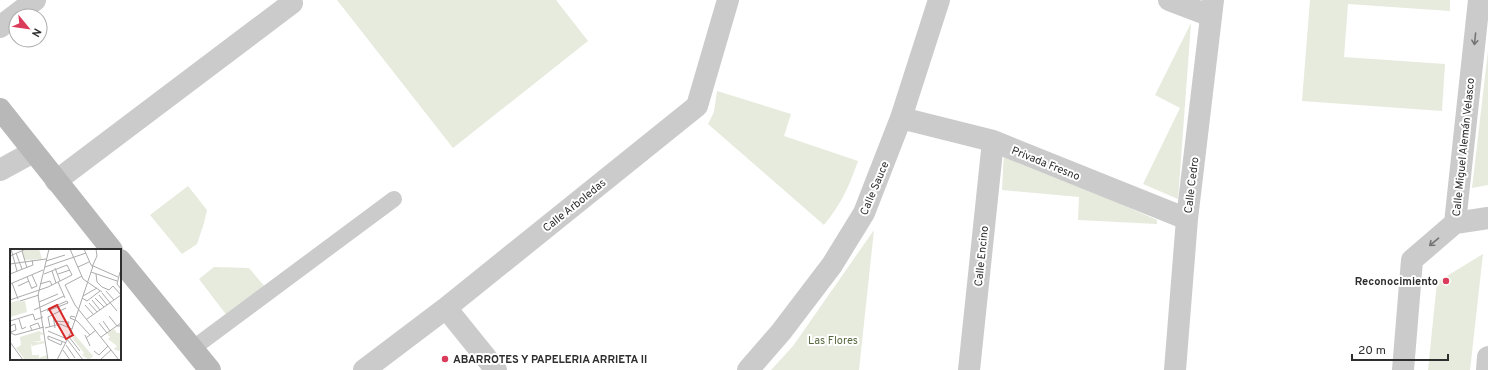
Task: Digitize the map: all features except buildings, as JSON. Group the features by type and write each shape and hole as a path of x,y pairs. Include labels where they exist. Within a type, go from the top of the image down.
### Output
{"street":[{"path":"0,28 35,0"},
{"name":"Calle Arboledas","path":"364,370 446,308 697,106 728,0"},
{"name":"Calle Sauce","path":"748,370 781,332 832,265 864,213 902,118 939,0"},
{"path":"1169,0 1212,8"},
{"name":"Calle Miguel Alemán Velasco","path":"1403,370 1412,260 1455,223 1479,0"},
{"path":"56,181 292,3"},
{"name":"Calle Cedro","path":"1175,370 1187,219 1212,8"},
{"path":"0,109 111,249"},
{"name":"Privada Fresno","path":"902,118 993,141 1187,219"},
{"name":"Calle Encino","path":"968,370 993,141"},
{"path":"0,170 33,152"},
{"path":"1455,223 1488,218"},
{"path":"121,261 210,370"},
{"path":"446,308 496,370"},
{"path":"1486,370 1488,357"}],"lane":[{"path":"192,349 394,199"}],"green space":[{"path":"337,0 556,0 588,41 453,148"},
{"path":"1310,0 1450,0 1450,11 1348,4 1344,57 1445,64 1442,111 1302,101"},
{"path":"1191,23 1178,199 1143,184 1180,108 1155,95"},
{"path":"1488,51 1488,185 1472,188"},
{"path":"717,91 791,114 784,136 858,161 844,195 824,225 708,124 714,112"},
{"path":"1004,152 1157,220 1157,224 1078,220 1079,197 1002,190"},
{"path":"188,186 207,210 197,244 182,254 150,215"},
{"name":"Las Flores","path":"874,230 859,370 771,370 793,346"},
{"path":"1483,254 1470,370 1428,370 1437,282"},
{"path":"214,267 249,268 266,288 228,317 199,279"}],"place":[{"name":"Reconocimiento","path":"1446,281"},
{"name":"ABARROTES Y PAPELERIA ARRIETA II","path":"445,359"}]}
